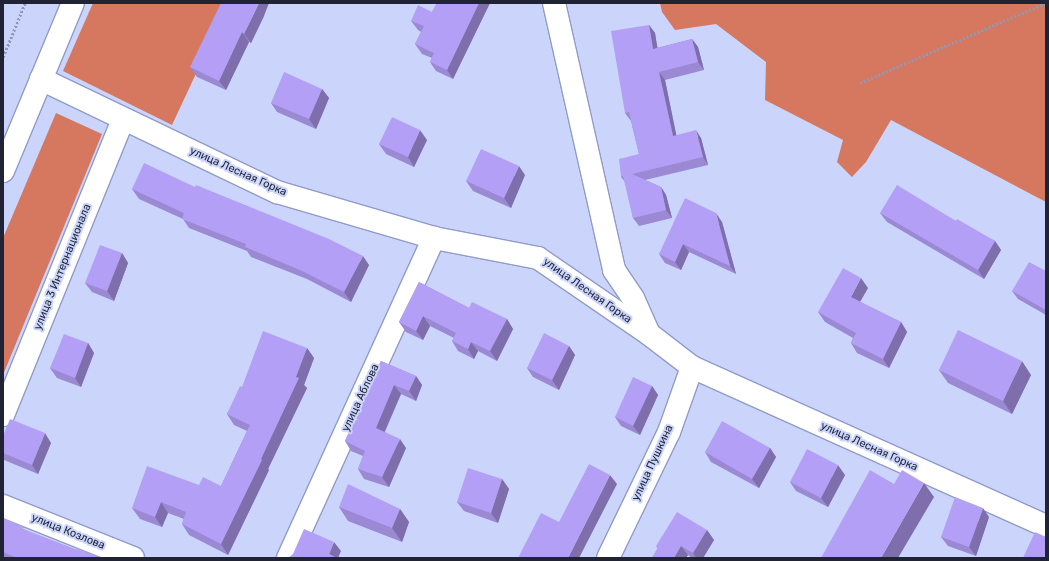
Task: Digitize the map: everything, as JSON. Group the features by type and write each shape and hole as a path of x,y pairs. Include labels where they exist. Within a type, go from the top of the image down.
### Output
{"street":[{"path":"3,171 73,3"},
{"path":"554,3 614,270 633,298 649,334"},
{"name":"улица Лесная Горка","path":"41,79 277,192 434,238 538,258 649,334 692,366 1046,526"},
{"name":"улица 3 Интернационала","path":"3,415 123,119"},
{"name":"улица Аблова","path":"288,558 434,238"},
{"name":"улица Пушкина","path":"608,558 668,432 692,366"},
{"name":"улица Козлова","path":"3,506 132,558"}],"path":[{"path":"3,57 25,3"},
{"path":"860,83 1046,3"}],"shaded area":[{"path":"93,3 229,3 172,125 63,71"},
{"path":"660,3 1046,3 1046,202 891,120 866,162 852,177 837,162 843,140 765,100 766,62 716,24 675,30 662,12"},
{"path":"56,113 102,134 3,375 3,238"}],"building":[{"path":"221,3 259,3 244,34 242,32 219,81 190,67"},
{"path":"437,3 479,3 447,70 430,62 434,53 415,44 424,26 411,21 418,5 432,12"},
{"path":"649,25 653,49 692,39 698,62 659,72 673,136 696,130 703,157 632,174 661,187 666,210 633,218 623,176 621,177 619,159 639,154 629,112 625,113 611,31"},
{"path":"284,72 322,89 309,119 271,103"},
{"path":"392,117 420,130 408,157 379,144"},
{"path":"481,149 519,166 504,198 466,181"},
{"path":"144,163 195,187 196,185 329,239 363,256 344,292 300,270 245,247 246,244 182,219 184,213 132,189"},
{"path":"897,185 956,221 957,219 995,241 978,270 880,213"},
{"path":"685,198 716,213 730,266 683,244 675,262 659,254"},
{"path":"100,245 122,253 107,291 85,283"},
{"path":"1029,262 1046,271 1046,310 1012,291"},
{"path":"843,268 861,278 851,297 901,322 883,359 851,343 856,333 818,312"},
{"path":"419,282 469,308 472,302 507,319 490,351 471,342 468,349 452,341 456,333 423,316 416,331 399,322"},
{"path":"958,330 1022,361 1003,401 939,370"},
{"path":"263,331 307,348 296,377 299,378 261,459 262,460 221,544 182,524 186,512 161,502 155,517 132,508 147,466 199,485 203,477 221,486 250,425 227,414 240,386 242,387"},
{"path":"544,333 569,346 552,380 527,368"},
{"path":"64,334 88,343 75,378 50,368"},
{"path":"381,361 416,376 409,391 394,385 376,428 400,439 382,477 358,469 365,451 345,441"},
{"path":"633,377 652,386 633,426 615,417"},
{"path":"10,419 45,433 32,465 3,453 3,436"},
{"path":"722,421 770,448 752,479 705,452"},
{"path":"807,449 838,465 821,498 790,482"},
{"path":"589,464 610,475 568,558 518,558 541,513 559,522"},
{"path":"468,468 502,479 491,513 457,502"},
{"path":"870,470 894,484 902,470 924,483 881,558 821,558"},
{"path":"348,484 400,509 392,528 339,507"},
{"path":"955,497 983,508 969,547 941,537"},
{"path":"677,512 707,530 693,553 681,546 674,558 652,558 658,547 656,546"},
{"path":"3,518 24,527 23,529 77,550 77,548 100,558 17,558 3,552"},
{"path":"304,529 334,542 329,554 337,558 288,558 293,554"},
{"path":"1035,532 1046,537 1046,558 1023,558"}]}
